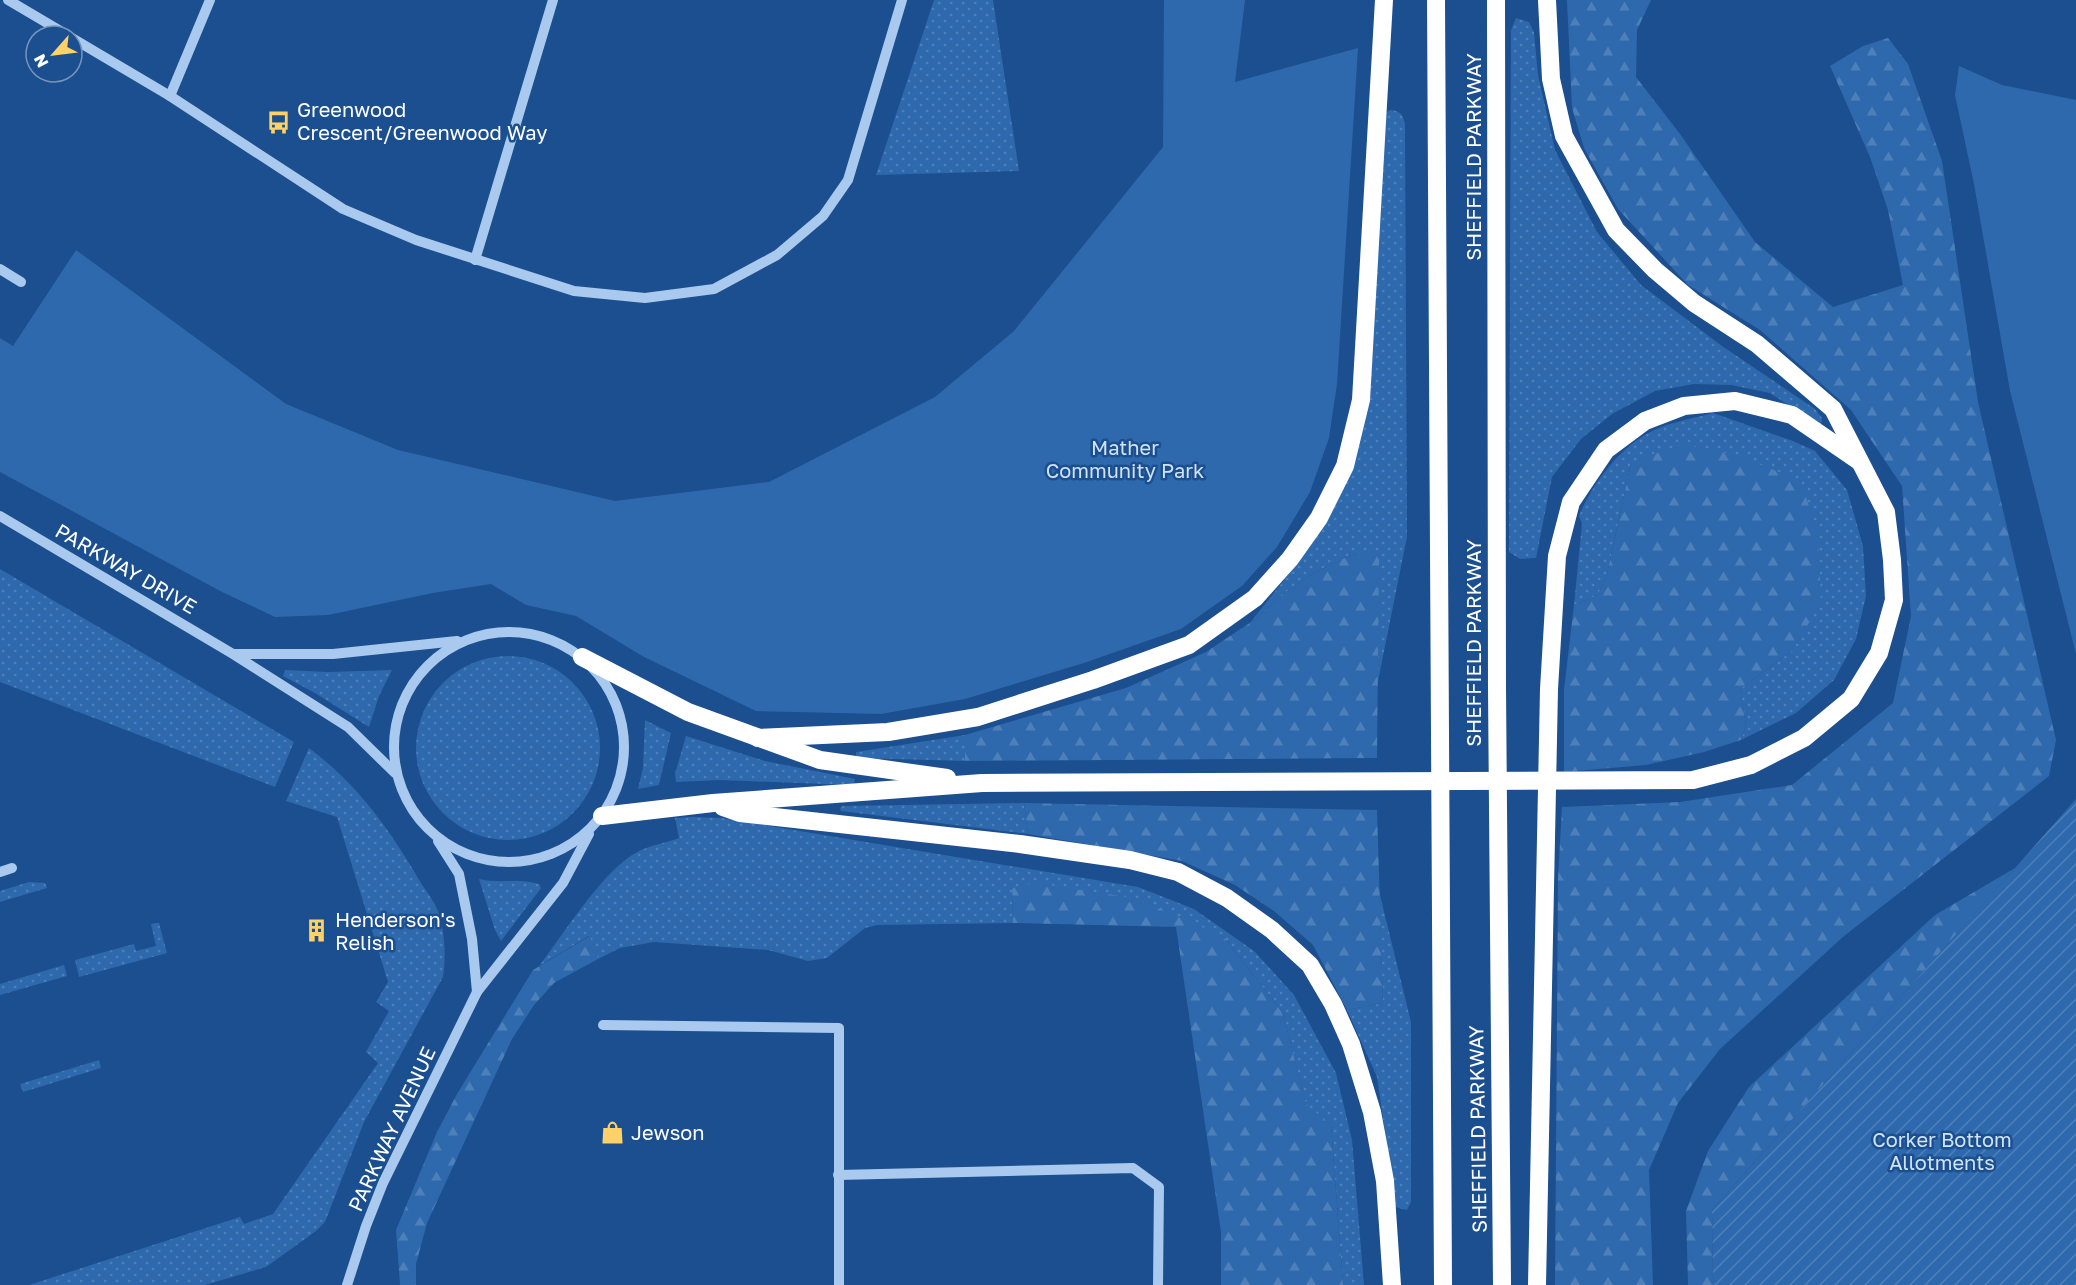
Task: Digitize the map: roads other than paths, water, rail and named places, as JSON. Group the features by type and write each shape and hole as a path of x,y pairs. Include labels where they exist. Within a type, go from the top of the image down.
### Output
{"highway":[{"path":"758,738 888,732 966,718 1094,681 1190,645 1255,598 1290,559 1319,518 1345,466 1361,400 1384,0"},
{"name":"SHEFFIELD PARKWAY","path":"1436,0 1443,1285"},
{"name":"SHEFFIELD PARKWAY","path":"1496,0 1497,688 1502,1285"},
{"path":"597,822 713,803 982,783 1693,780 1750,765 1804,738 1851,699 1879,653 1894,600 1886,513 1833,409 1757,344 1694,303 1655,270 1616,230 1564,136 1551,79 1547,0"},
{"path":"1537,1285 1549,689 1557,556 1571,502 1606,450 1645,422 1684,406 1735,401 1792,415 1860,462"},
{"path":"582,657 688,712 819,760 982,783"},
{"path":"713,803 740,813 1020,844 1130,860 1178,872 1227,898 1263,923 1310,965 1333,1004 1351,1044 1372,1112 1385,1181 1392,1285"}],"street":[{"path":"8,0 48,24"},
{"path":"170,96 210,0"},
{"path":"475,260 553,0"},
{"path":"84,45 170,96 343,209 416,240 574,291 645,298 714,289 777,255 823,216 848,180 902,0"},
{"path":"0,269 21,282"},
{"name":"PARKWAY DRIVE","path":"0,516 233,654 348,727 395,772"},
{"name":"PARKWAY AVENUE","path":"347,1285 383,1183 477,992 563,883 619,784 625,755 623,725 608,687 582,657 561,643 536,634 501,631 462,640"},
{"path":"233,654 333,654 462,640"},
{"path":"462,640 432,659 415,678 403,698 394,728 395,772 409,806 436,838 459,874 472,939 477,992"},
{"path":"436,838 465,855 495,863 540,859 568,847 597,822"},
{"path":"0,872 12,868"},
{"path":"603,1025 838,1028 839,1285"},
{"path":"838,1175 1133,1168 1159,1187 1158,1285"}],"place":[{"name":"Greenwood Crescent/Greenwood Way","path":"279,122"},
{"name":"Henderson's Relish","path":"317,931"},
{"name":"Jewson","path":"613,1133"}],"park label":[{"name":"Mather Community Park","path":"1125,460"},
{"name":"Corker Bottom Allotments","path":"1942,1152"}]}
